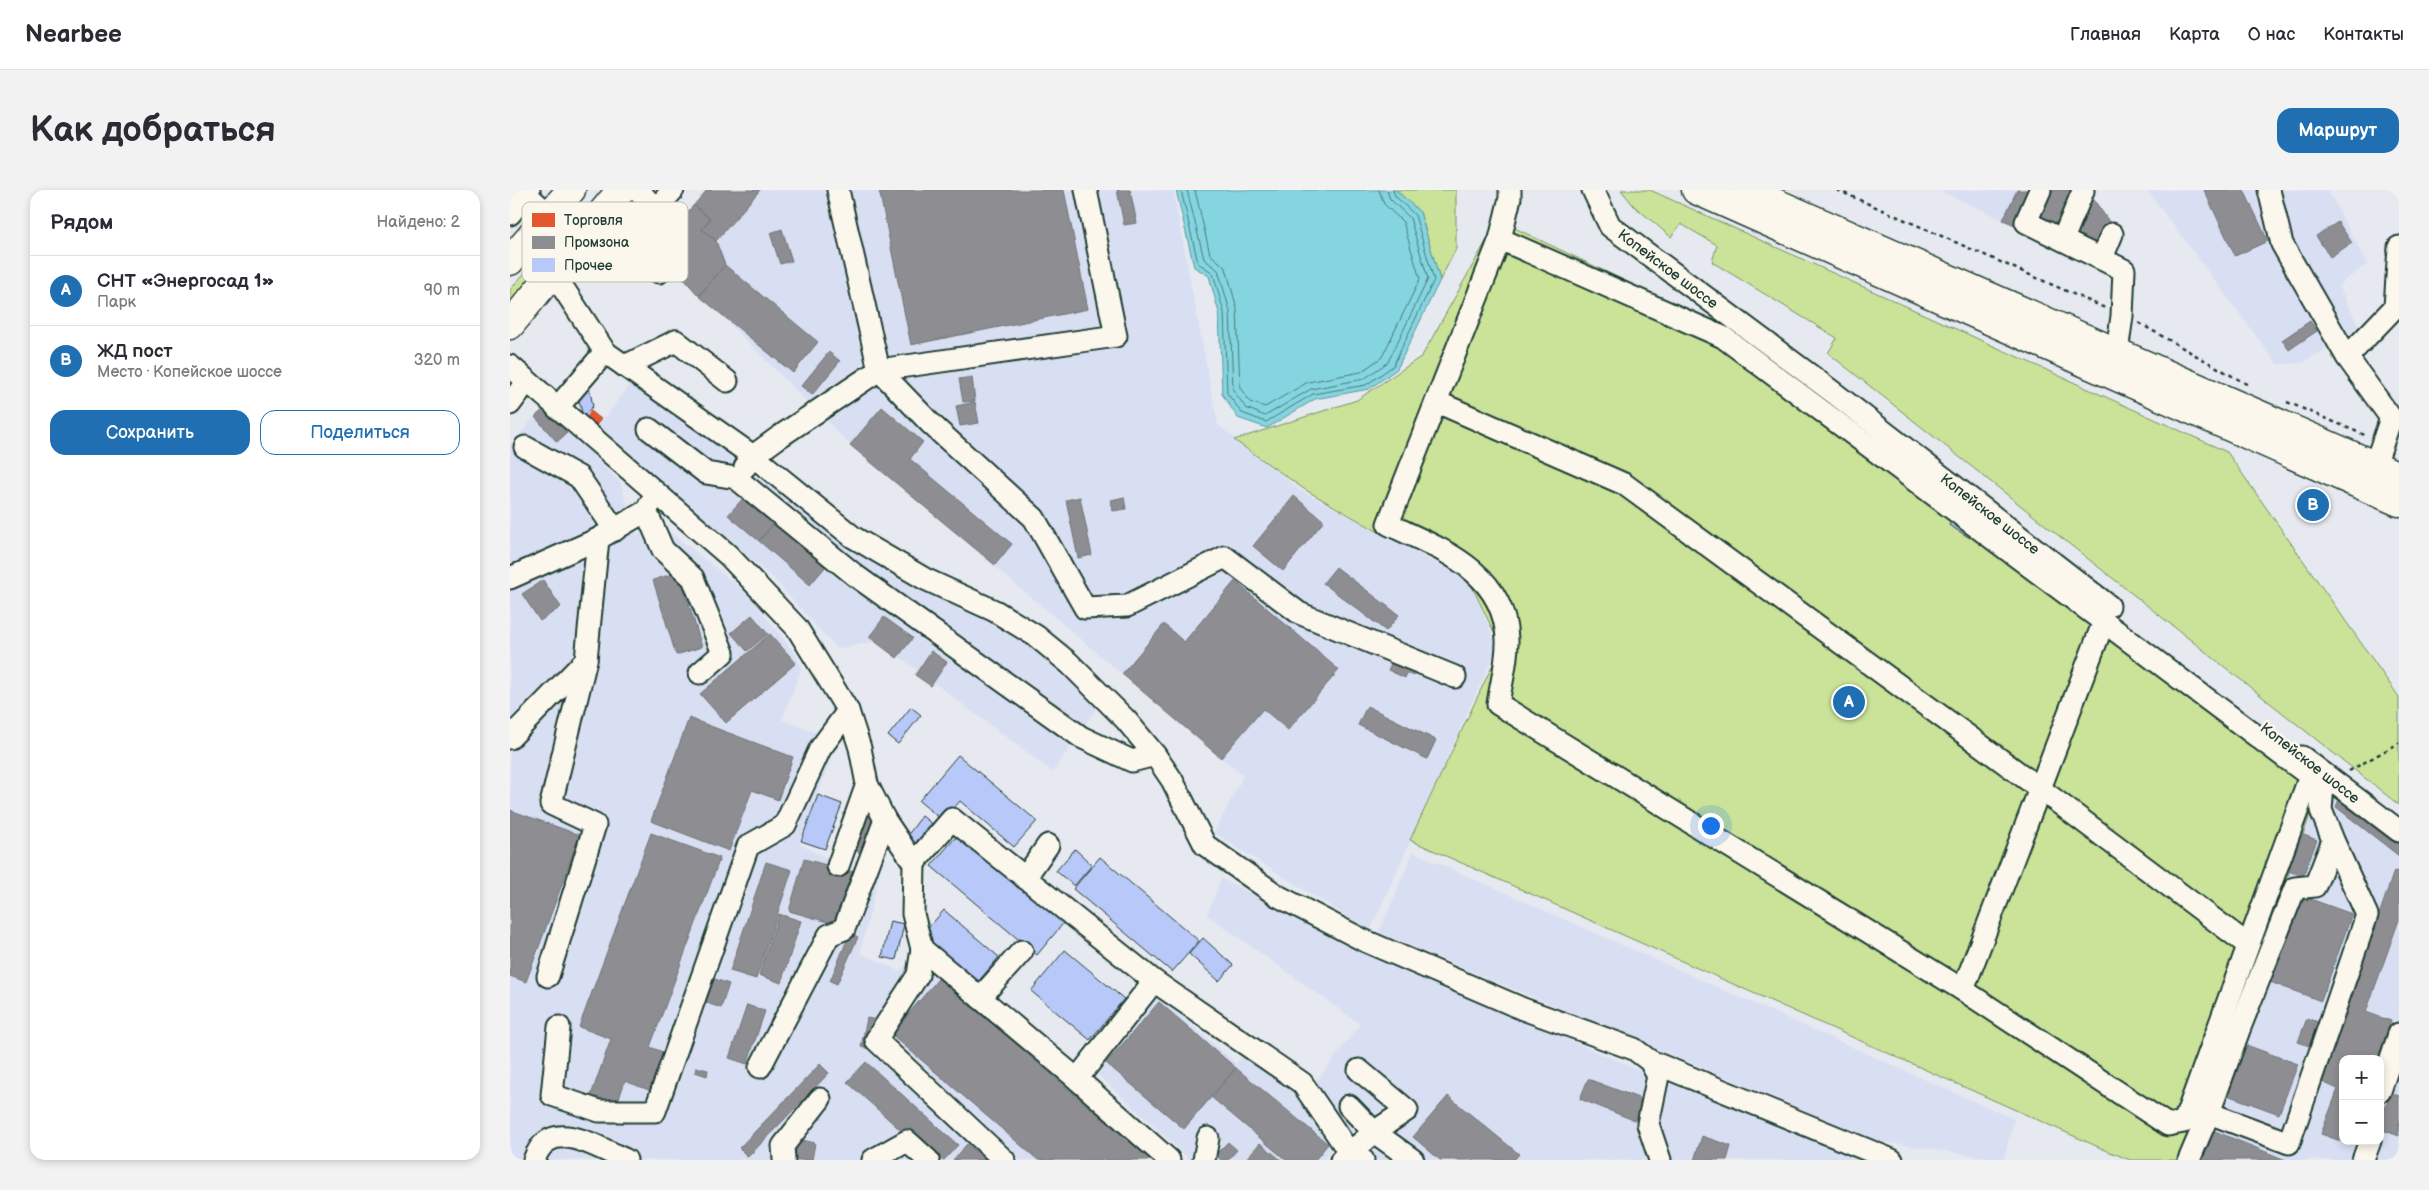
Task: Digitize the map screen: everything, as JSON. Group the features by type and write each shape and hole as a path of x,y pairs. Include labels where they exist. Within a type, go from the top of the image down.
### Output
{"main road":[{"path":"561,202 571,190"},
{"path":"611,202 621,190"},
{"path":"1696,190 2399,502"},
{"path":"1746,190 2387,471"},
{"path":"510,325 544,282"}],"street":[{"path":"638,190 649,202"},
{"path":"663,202 673,190"},
{"path":"838,190 879,370 930,424 1034,518 1085,608 1127,606 1225,557 1299,613 1455,676"},
{"path":"736,478 754,456 879,370 1116,336 1086,190"},
{"path":"1500,239 1723,337 2310,776 2184,1122 2168,1125 1963,990 1498,704 1507,639 1502,616 1492,591 1454,555 1388,524 1500,239 1510,198 1510,190"},
{"name":"Копейское шоссе","path":"1593,190 1610,226 1842,399 2399,831"},
{"path":"2040,190 2026,222 2124,270 2122,316 2117,352"},
{"path":"2269,190 2282,244 2347,357 2395,409 2387,471"},
{"path":"2063,239 2083,191"},
{"path":"510,214 527,192 537,202"},
{"path":"2102,258 2112,234"},
{"path":"2347,357 2395,307 2399,247"},
{"path":"559,282 605,352 754,456 853,537 925,579 995,611 1036,636 1069,663 1126,720 1155,755 1172,780 1205,845 1278,896 1363,940 1524,1009 1634,1050 1650,1061 1892,1160"},
{"path":"625,366 676,341 727,380"},
{"path":"557,408 605,352"},
{"path":"510,366 557,408 651,503 728,555 798,628 848,711 860,748 867,784 886,820 914,863 913,914 922,949 918,975 876,1040 1004,1160"},
{"path":"510,404 527,381"},
{"path":"1437,402 1624,484 2039,788 2248,944"},
{"path":"649,429 706,473 736,478 856,576 1081,737 1132,761 1155,755"},
{"path":"525,447 579,476 606,534 586,660 551,804 595,825 548,976"},
{"path":"510,578 606,534 651,503"},
{"path":"651,503 663,550 692,578 722,653 700,673"},
{"path":"1963,990 2104,621"},
{"path":"510,738 586,660"},
{"path":"559,1028 552,1095 599,1111 655,1111 748,846 785,825 820,749 848,711"},
{"path":"2208,1113 2289,1143 2367,915 2321,810 2328,777"},
{"path":"838,866 867,784"},
{"path":"914,863 952,819 1154,981 1302,1083 1351,1157 1374,1132 1407,1110 1360,1070"},
{"path":"760,1067 829,935 844,929 886,820"},
{"path":"2189,1160 2295,888 2315,886 2334,840"},
{"path":"1025,878 1048,845"},
{"path":"922,949 1077,1079 1169,1160"},
{"path":"980,998 1022,951"},
{"path":"1077,1079 1154,981"},
{"path":"2384,1079 2399,1034"},
{"path":"1650,1061 1658,1076 1648,1124 1660,1160"},
{"path":"784,1160 783,1146 820,1099"},
{"path":"1349,1106 1374,1132 1413,1160"},
{"path":"534,1160 538,1149 547,1140 557,1136 568,1136 626,1160"},
{"path":"1204,1160 1208,1138"},
{"path":"873,1160 906,1141 928,1160"},
{"path":"2363,1160 2369,1145"}],"path":[{"path":"2328,777 2399,743"}],"shaded area":[{"path":"707,190 1173,190 1218,425 1300,490 1470,581 1497,647 1370,931 1214,833 1243,776 850,445 688,282 688,211"},
{"path":"1938,190 2087,190 2124,241 2113,270"},
{"path":"2147,190 2328,190 2367,264 2339,285 2359,328 2303,363 2277,364"},
{"path":"633,381 851,549 919,588 998,625 1053,661 1097,707 1053,772 878,641 837,649 773,578 616,447 597,428"},
{"path":"544,406 620,482 637,534 660,524 747,593 796,655 802,667 782,720 838,740 799,844 852,870 871,839 883,842 881,868 860,953 899,971 921,954 1162,1160 510,1160 510,445"},
{"path":"2323,780 2399,840 2399,1160 2183,1160"},
{"path":"1413,852 2014,1119 2004,1160 1878,1141 1379,933"},
{"path":"1221,878 1362,951 1632,1067 1873,1160 1377,1160 1341,1128 1315,1083 1360,1024 1207,915"},
{"path":"1156,995 1236,1063 1248,1051 1300,1089 1335,1145 1323,1160 1190,1160 1095,1072"}],"green space":[{"path":"1396,190 1456,190 1456,249 1440,280 1420,212"},
{"path":"1621,190 1650,190 2227,452 2399,697 2399,805 1828,353 1837,338 1712,262 1717,245 1681,224 1671,237 1634,206"},
{"path":"1498,220 1778,354 2322,782 2185,1160 2130,1160 2103,1149 1410,840 1501,647 1467,576 1382,534 1304,489 1234,440 1357,400 1422,356"},
{"path":"522,276 522,282 528,282 510,305 510,290"}],"water":[{"path":"1176,190 1396,190 1420,212 1440,280 1397,369 1369,389 1315,399 1267,428 1238,418 1222,394 1219,313 1209,276 1194,267"}],"building: Торговля":[{"path":"591,411 601,419 595,427 585,420"}],"building: Промзона":[{"path":"707,190 760,190 716,241 702,229 710,219 694,205"},
{"path":"879,190 1064,190 1088,309 911,345"},
{"path":"1117,190 1130,190 1137,223 1124,225"},
{"path":"2017,190 2031,190 2015,225 2003,220"},
{"path":"2050,190 2076,190 2059,231 2035,222"},
{"path":"2204,190 2244,190 2268,241 2235,256"},
{"path":"2092,197 2110,223 2100,249 2075,239"},
{"path":"694,205 710,219 702,229 716,241 725,265 699,296 687,282 688,211"},
{"path":"2338,222 2352,243 2330,257 2316,236"},
{"path":"782,229 792,261 780,264 770,233"},
{"path":"725,265 818,342 793,373 699,296"},
{"path":"2310,321 2317,331 2289,350 2282,340"},
{"path":"829,352 840,361 812,395 801,386"},
{"path":"972,377 975,401 963,402 959,379"},
{"path":"975,402 979,423 960,426 956,406"},
{"path":"882,407 923,442 910,459 1012,544 995,565 850,445"},
{"path":"545,408 567,433 557,442 535,417"},
{"path":"746,495 776,521 759,541 728,515"},
{"path":"1294,496 1324,521 1283,571 1253,546"},
{"path":"1080,497 1092,555 1078,558 1066,500"},
{"path":"1124,497 1126,509 1113,511 1111,500"},
{"path":"776,521 827,565 810,585 759,541"},
{"path":"1336,567 1399,615 1386,631 1323,583"},
{"path":"679,572 702,647 676,655 653,580"},
{"path":"543,580 561,607 540,621 522,594"},
{"path":"1235,581 1339,670 1288,730 1263,709 1221,758 1122,674 1164,624 1184,642"},
{"path":"752,615 768,634 747,651 731,633"},
{"path":"884,617 913,638 897,658 869,637"},
{"path":"770,634 796,663 726,723 700,694"},
{"path":"931,651 947,662 931,686 915,675"},
{"path":"1394,657 1417,668 1413,676 1407,673 1405,678 1388,670"},
{"path":"1367,706 1436,740 1427,759 1358,725"},
{"path":"689,718 793,757 778,800 752,790 729,851 651,821"},
{"path":"2342,792 2399,836 2399,856 2336,807"},
{"path":"510,810 580,835 526,982 510,976"},
{"path":"865,815 879,822 862,854 848,847"},
{"path":"2296,832 2317,840 2303,876 2282,869"},
{"path":"651,833 720,858 650,1047 668,1054 654,1092 625,1081 616,1107 590,1098 611,1039 579,1027"},
{"path":"804,859 853,872 838,925 789,911"},
{"path":"766,862 792,870 756,979 730,971"},
{"path":"2399,870 2399,920 2366,1012 2391,1021 2378,1055 2339,1055 2339,1140 2321,1134 2338,1089 2322,1082 2394,871 2398,872"},
{"path":"2275,878 2288,883 2266,944 2253,939"},
{"path":"2302,896 2352,914 2321,1001 2270,982"},
{"path":"779,914 801,921 781,983 759,975"},
{"path":"850,933 858,937 837,984 830,981"},
{"path":"712,978 729,984 721,1008 704,1002"},
{"path":"939,978 1151,1160 1038,1160 891,1034"},
{"path":"1159,1002 1236,1068 1184,1129 1106,1063"},
{"path":"747,1005 765,1011 747,1064 729,1058"},
{"path":"867,1018 877,1020 870,1049 861,1047"},
{"path":"2307,1018 2318,1022 2309,1046 2298,1042"},
{"path":"2238,1042 2298,1064 2279,1114 2219,1092"},
{"path":"866,1062 958,1145 944,1160 934,1160 847,1082"},
{"path":"820,1064 829,1073 748,1157 739,1148"},
{"path":"696,1067 708,1070 707,1076 695,1072"},
{"path":"1236,1068 1328,1144 1315,1160 1286,1160 1211,1097"},
{"path":"1588,1079 1649,1102 1641,1123 1580,1099"},
{"path":"2391,1093 2399,1096 2399,1136 2384,1130 2384,1111"},
{"path":"1448,1096 1519,1154 1514,1160 1440,1160 1413,1137"},
{"path":"2207,1128 2286,1160 2194,1160"},
{"path":"1702,1136 1731,1146 1727,1160 1694,1160"},
{"path":"798,1139 815,1143 812,1160 794,1160"},
{"path":"1228,1142 1237,1150 1228,1160 1221,1160 1215,1155"},
{"path":"1260,1143 1281,1160 1245,1160"},
{"path":"967,1144 986,1160 953,1160"}],"building: Прочее":[{"path":"586,372 593,406 583,417 574,379"},
{"path":"2315,497 2320,504 2311,512 2305,505"},
{"path":"1956,514 1977,527 1970,538 1949,525"},
{"path":"911,707 921,715 898,744 888,736"},
{"path":"958,755 1037,821 1014,847 960,801 943,821 919,801"},
{"path":"818,795 842,804 825,849 801,841"},
{"path":"922,816 936,827 918,851 904,840"},
{"path":"960,832 1066,920 1037,955 931,866"},
{"path":"1075,849 1092,865 1074,886 1056,871"},
{"path":"1100,857 1199,941 1172,972 1073,889"},
{"path":"944,910 999,957 977,983 922,935"},
{"path":"890,921 904,924 896,960 882,957"},
{"path":"1203,938 1233,965 1219,981 1189,954"},
{"path":"1065,950 1124,999 1090,1040 1031,991"}],"place":[{"name":"ЖД пост","path":"2313,505"},
{"name":"СНТ «Энергосад 1»","path":"1849,702"}]}
